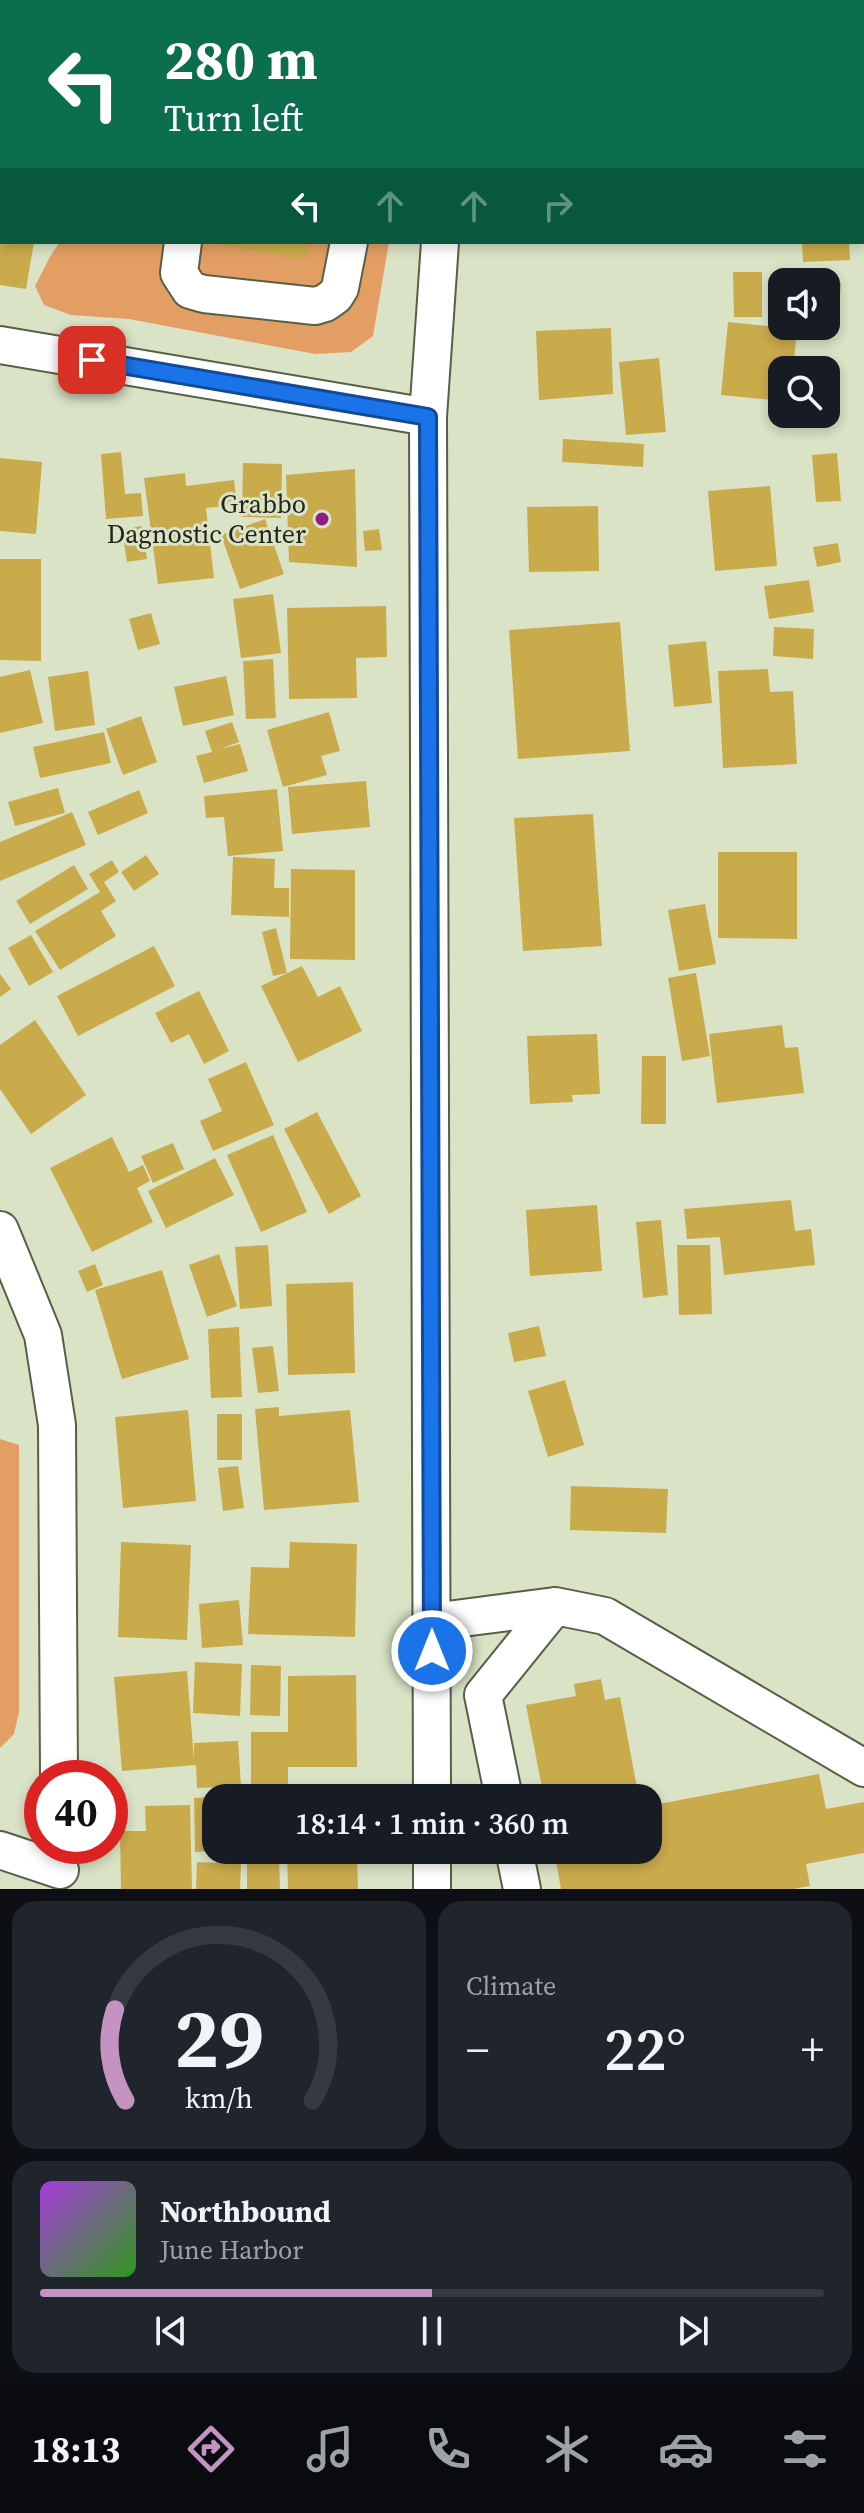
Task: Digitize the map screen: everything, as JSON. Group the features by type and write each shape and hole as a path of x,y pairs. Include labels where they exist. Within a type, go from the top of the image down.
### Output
{"street":[{"path":"183,244 179,273 190,290 315,306 335,296 340,288 349,244"},
{"path":"432,1784 428,417 440,244"},
{"path":"0,345 428,417"},
{"path":"0,1230 43,1335 57,1425 59,1760"},
{"path":"432,1622 555,1606 605,1616 864,1768"},
{"path":"501,1784 483,1695 555,1606"},
{"path":"0,1850 60,1868"},
{"path":"432,1864 432,1889"},
{"path":"517,1864 522,1889"}],"shaded area":[{"path":"59,244 389,244 373,336 351,352 315,354 129,319 71,315 44,305 35,286"},
{"path":"0,1439 19,1445 19,1712 14,1734 0,1748"}],"building":[{"path":"0,244 34,244 26,289 0,285"},
{"path":"217,244 308,244 306,260"},
{"path":"802,244 849,244 850,260 803,262"},
{"path":"733,272 762,272 762,317 734,317"},
{"path":"728,322 768,326 768,340 796,340 794,356 768,356 768,400 721,395"},
{"path":"611,328 613,394 539,400 536,331"},
{"path":"659,358 666,432 626,435 619,362"},
{"path":"563,439 644,444 643,467 562,462"},
{"path":"121,452 125,494 141,493 143,516 106,519 101,454"},
{"path":"837,453 841,501 816,502 812,455"},
{"path":"0,458 42,462 36,534 0,531"},
{"path":"243,463 282,464 281,518 242,517"},
{"name":"Grabbo Dagnostic Center","path":"355,469 357,567 289,562 286,475"},
{"path":"185,473 186,486 234,480 237,505 206,508 214,578 158,584 144,478"},
{"path":"770,486 777,566 715,571 708,491"},
{"path":"598,506 599,571 529,572 527,507"},
{"path":"265,519 284,574 240,589 221,535"},
{"path":"142,526 147,559 127,562 122,529"},
{"path":"379,529 382,550 365,551 363,531"},
{"path":"838,543 841,562 817,567 813,547"},
{"path":"0,559 41,559 41,661 0,660"},
{"path":"809,580 814,612 769,619 764,586"},
{"path":"273,594 281,653 241,658 233,599"},
{"path":"386,606 387,657 356,658 357,698 289,699 287,608"},
{"path":"151,613 160,644 138,650 129,619"},
{"path":"620,622 630,751 518,759 509,630"},
{"path":"774,627 814,629 813,659 773,656"},
{"path":"706,641 712,703 674,707 668,645"},
{"path":"273,659 276,718 246,719 243,661"},
{"path":"768,669 770,692 793,691 797,764 723,768 718,671"},
{"path":"30,670 43,723 0,733 0,677"},
{"path":"88,671 95,725 55,731 48,677"},
{"path":"226,676 234,715 183,726 174,687"},
{"path":"329,712 340,751 321,756 327,775 283,787 267,730"},
{"path":"141,716 157,762 123,775 106,729"},
{"path":"232,722 239,742 220,749 240,744 248,771 204,783 196,756 212,752 205,731"},
{"path":"104,732 111,763 40,778 33,747"},
{"path":"366,781 370,827 292,834 288,787"},
{"path":"58,788 65,813 15,826 8,802"},
{"path":"277,789 283,851 228,856 224,817 206,818 204,796"},
{"path":"139,790 148,813 98,835 88,812"},
{"path":"72,812 86,845 0,881 0,842"},
{"path":"593,814 602,946 523,951 514,818"},
{"path":"718,852 797,852 797,939 718,938"},
{"path":"146,855 159,874 134,891 121,872"},
{"path":"233,857 275,859 274,888 289,888 289,917 231,915"},
{"path":"112,860 119,872 104,882 116,901 101,911 116,936 60,970 35,931 100,892 89,874"},
{"path":"74,865 88,889 30,924 16,901"},
{"path":"291,869 355,870 355,960 290,959"},
{"path":"705,904 716,964 679,971 668,910"},
{"path":"276,928 287,973 273,976 262,932"},
{"path":"31,935 53,972 29,986 8,948"},
{"path":"154,946 175,986 78,1036 57,996"},
{"path":"302,966 318,997 340,986 362,1031 298,1062 261,986"},
{"path":"696,973 710,1056 682,1061 668,978"},
{"path":"0,974 11,989 0,997"},
{"path":"199,991 229,1051 204,1064 189,1034 171,1043 155,1013"},
{"path":"35,1020 86,1095 31,1134 0,1089 0,1045"},
{"path":"782,1025 785,1048 798,1047 804,1093 717,1103 709,1034"},
{"path":"597,1034 600,1094 572,1095 573,1102 530,1104 527,1036"},
{"path":"642,1056 666,1056 666,1124 641,1124"},
{"path":"246,1062 274,1125 213,1151 200,1121 222,1111 208,1079"},
{"path":"317,1112 361,1196 329,1214 284,1129"},
{"path":"273,1135 307,1212 261,1232 227,1155"},
{"path":"112,1137 129,1172 143,1165 150,1181 137,1188 153,1222 92,1252 50,1168"},
{"path":"173,1143 184,1169 153,1183 141,1156"},
{"path":"215,1158 234,1195 166,1228 148,1191"},
{"path":"791,1200 795,1231 811,1229 815,1265 724,1275 720,1237 687,1239 684,1209"},
{"path":"597,1205 602,1271 530,1276 526,1210"},
{"path":"661,1220 668,1295 643,1298 636,1222"},
{"path":"268,1245 272,1306 240,1309 235,1247"},
{"path":"677,1245 710,1245 712,1314 679,1315"},
{"path":"219,1254 237,1306 207,1317 189,1265"},
{"path":"95,1264 103,1285 87,1292 78,1271"},
{"path":"162,1270 189,1359 122,1379 95,1290"},
{"path":"353,1282 355,1373 288,1375 286,1284"},
{"path":"539,1326 546,1356 514,1362 508,1333"},
{"path":"239,1327 242,1397 211,1398 208,1329"},
{"path":"273,1346 279,1391 258,1393 252,1348"},
{"path":"565,1380 584,1445 548,1457 528,1391"},
{"path":"279,1407 279,1416 350,1410 359,1502 264,1510 255,1409"},
{"path":"188,1410 196,1501 123,1508 115,1417"},
{"path":"217,1414 242,1414 242,1460 217,1460"},
{"path":"238,1466 244,1508 223,1511 218,1468"},
{"path":"571,1486 668,1489 666,1533 570,1530"},
{"path":"121,1542 191,1545 187,1640 118,1637"},
{"path":"290,1542 357,1544 355,1637 248,1634 251,1567 289,1568"},
{"path":"239,1600 243,1645 202,1648 199,1604"},
{"path":"195,1662 242,1664 240,1716 193,1713"},
{"path":"251,1665 281,1666 280,1716 250,1715"},
{"path":"187,1671 194,1760 194,1743 238,1741 241,1784 202,1784 202,1788 197,1788 196,1765 128,1771 128,1760 121,1760 114,1677"},
{"path":"356,1675 357,1767 288,1767 288,1784 251,1784 251,1732 288,1732 288,1676"},
{"path":"601,1679 605,1700 620,1697 636,1784 541,1784 526,1705 576,1696 574,1684"},
{"path":"819,1774 826,1809 864,1802 864,1853 806,1864 810,1886 793,1889 561,1889 557,1864 662,1864 662,1803"},
{"path":"194,1798 202,1798 202,1852 195,1852"},
{"path":"190,1805 192,1889 121,1889 121,1864 128,1864 128,1831 146,1831 145,1806"},
{"path":"197,1862 241,1864 240,1889 196,1889"},
{"path":"247,1864 279,1864 280,1889 247,1889"},
{"path":"287,1864 357,1864 358,1889 288,1889"}],"place":[{"name":"Grabbo Dagnostic Center","path":"322,519"}],"route":[{"path":"92,360 428,417 432,1651"}]}
